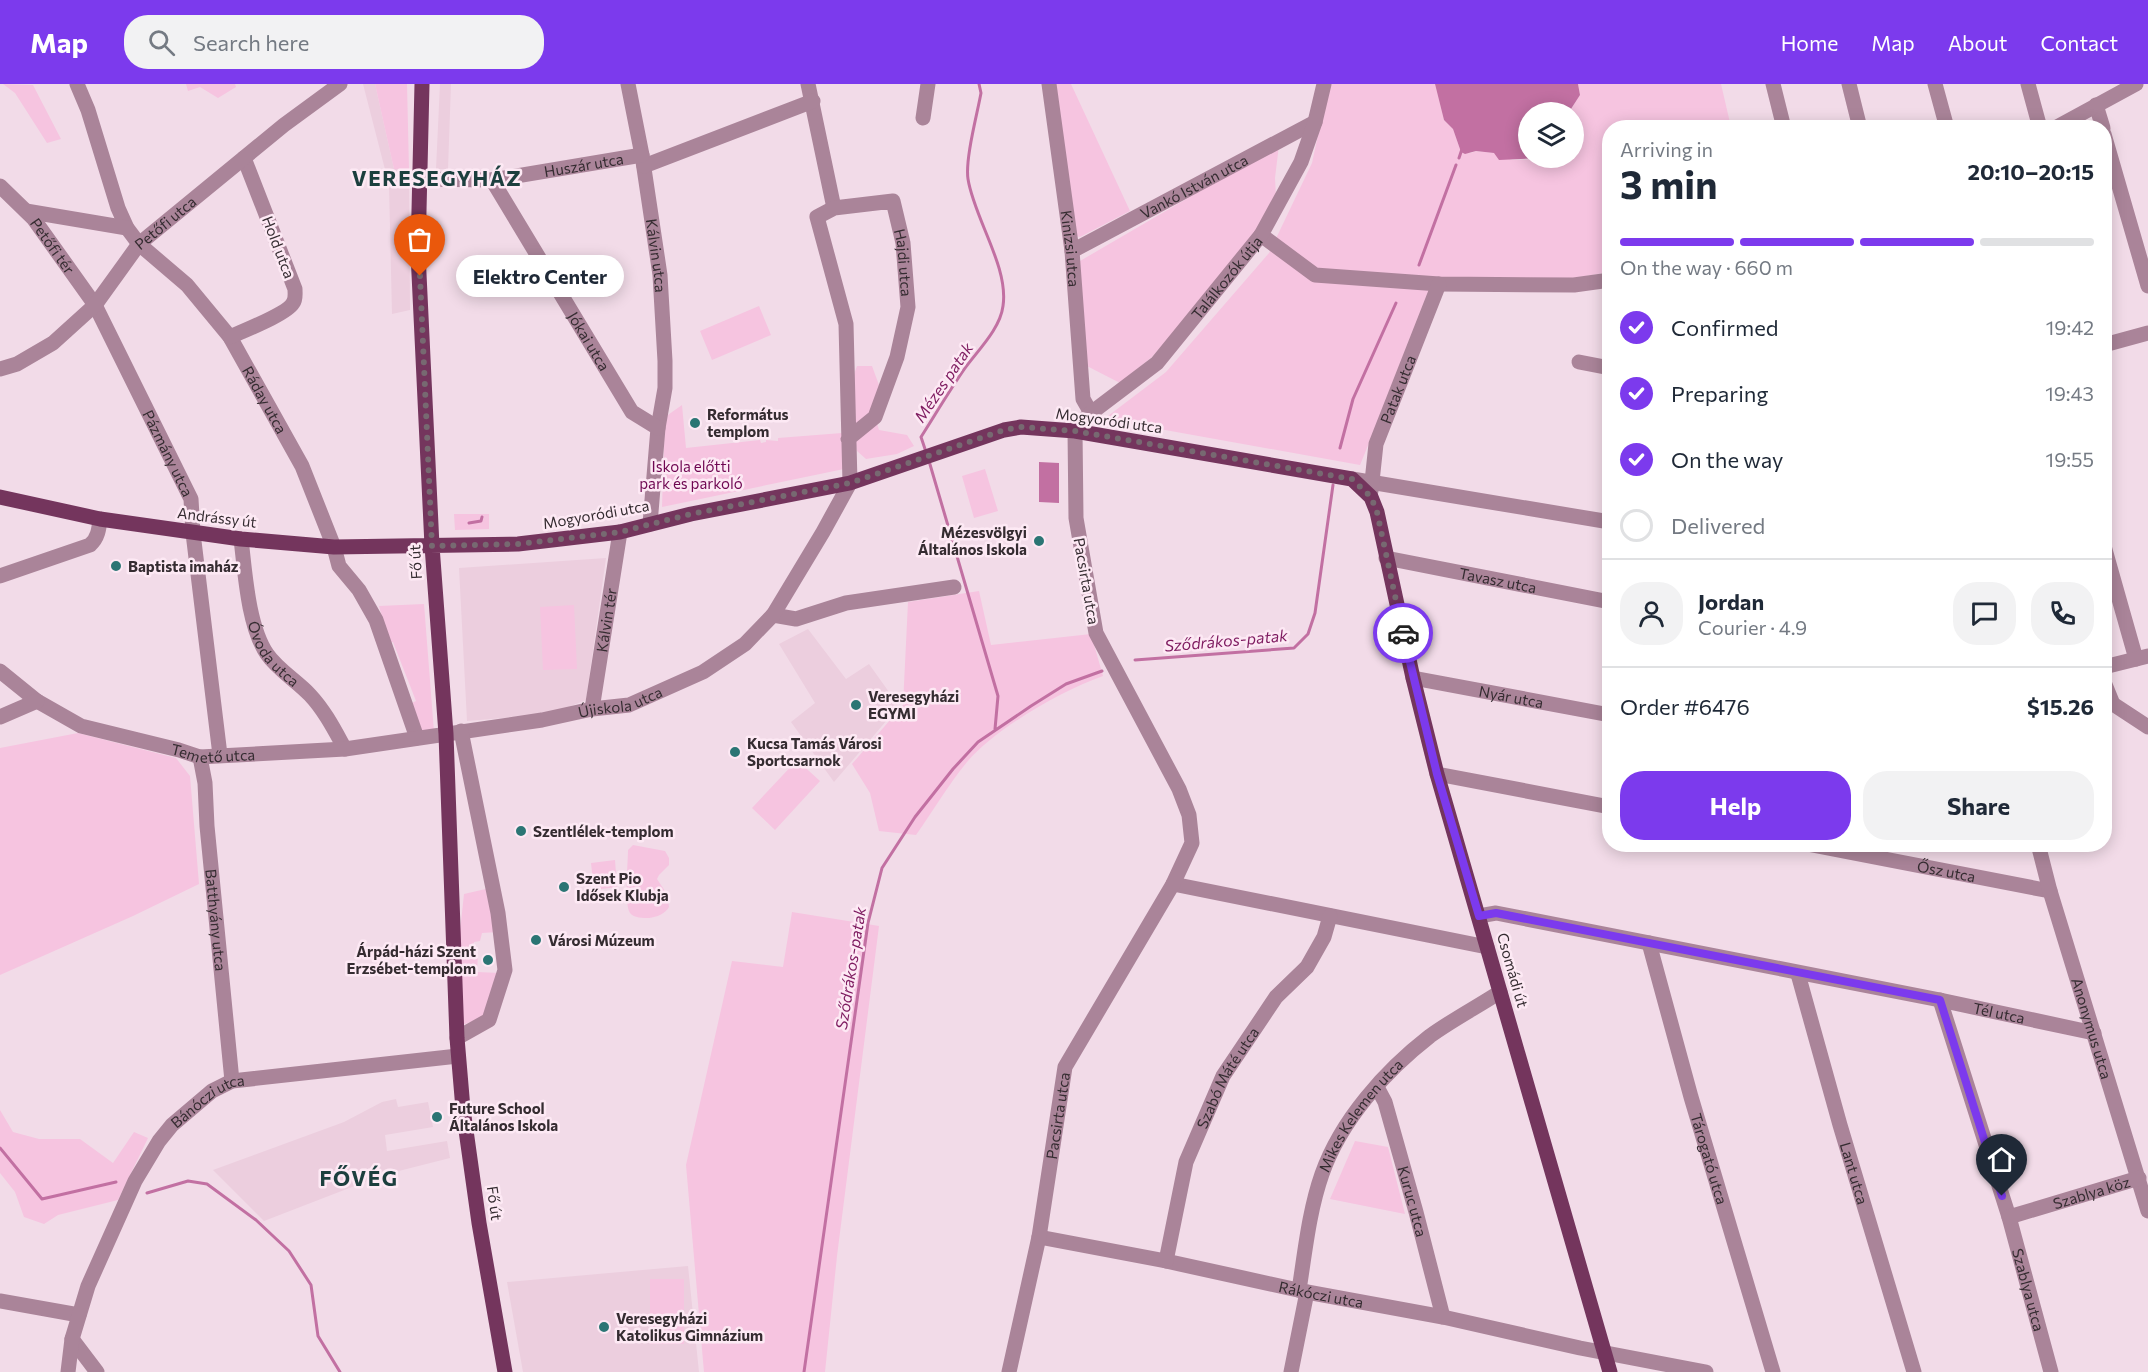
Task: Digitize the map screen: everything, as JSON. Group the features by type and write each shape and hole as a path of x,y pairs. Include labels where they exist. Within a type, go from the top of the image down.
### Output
{"main road":[{"name":"Fő út","path":"422,84 418,252 432,546 446,734 458,1056 479,1223 505,1372"},
{"name":"Mogyoródi utca","path":"432,546 518,544 620,532 850,483 1004,430 1021,427 1076,429 1352,479"},
{"name":"Csomádi út","path":"1352,479 1371,497 1377,512 1413,678 1437,774 1610,1372"},
{"name":"Andrássy út","path":"0,497 100,519 242,539 334,546 432,546"}],"street":[{"name":"Ráday utca","path":"77,84 88,110 118,208 127,228 139,244 187,285 230,337 302,466 334,546 339,566 359,590 376,620 417,738"},
{"name":"Petőfi utca","path":"0,369 17,364 53,343 95,305 139,244 284,125 340,84"},
{"name":"Kálvin utca","path":"628,84 643,160 660,275 665,388 658,428"},
{"path":"808,84 834,208 817,217 846,324 850,483"},
{"path":"923,118 928,84"},
{"name":"Kinizsi utca","path":"1049,84 1072,251 1083,399 1091,413"},
{"path":"1773,84 1782,120"},
{"path":"1849,84 1858,120"},
{"path":"1935,84 1945,120"},
{"path":"2028,84 2038,120"},
{"path":"2069,120 2134,85"},
{"name":"Találkozók útja","path":"1076,429 1091,413 1157,363 1261,235 1301,162 1315,122 1321,86"},
{"name":"Huszár utca","path":"419,179 492,180 643,160 813,101"},
{"path":"2096,105 2101,120"},
{"name":"Vankó István utca","path":"1072,251 1315,122"},
{"name":"Hold utca","path":"230,337 289,308 295,301 295,289 244,158"},
{"path":"2112,162 2148,286"},
{"name":"Jókai utca","path":"492,180 632,412 658,428"},
{"path":"0,186 26,212"},
{"name":"Hajdi utca","path":"834,208 893,201 903,243 908,307 897,357 875,417 848,439"},
{"name":"Petőfi tér","path":"26,212 127,228"},
{"name":"Petőfi tér","path":"26,212 33,218 95,305"},
{"path":"1261,235 1315,275 1439,284 1574,285 1602,281"},
{"name":"Patak utca","path":"1371,497 1370,482 1376,444 1439,284"},
{"name":"Pázmány utca","path":"95,305 191,499 193,533 220,755"},
{"path":"2112,343 2148,333"},
{"path":"1579,362 1602,366"},
{"path":"650,524 658,428"},
{"name":"Pacsirta utca","path":"1010,1372 1039,1237 1065,1067 1173,884 1192,843 1189,815 1179,789 1096,633 1076,518 1076,429"},
{"name":"Mogyoródi utca","path":"1352,479 1602,521"},
{"name":"Újiskola utca","path":"446,734 628,705 703,672 745,644 772,615 850,483"},
{"path":"0,576 90,545 98,534 100,519"},
{"name":"Kálvin tér","path":"592,709 620,532"},
{"name":"Óvoda utca","path":"242,539 247,593 267,654 311,696 327,717 345,749"},
{"name":"Tavasz utca","path":"1386,558 1602,600"},
{"path":"2112,570 2142,658 2112,666"},
{"path":"772,615 796,619 846,603 954,587"},
{"name":"Temető utca","path":"0,671 38,701 81,726 200,757 345,749 446,734"},
{"name":"Nyár utca","path":"1413,678 1602,714"},
{"path":"0,717 38,701"},
{"path":"2112,702 2148,727"},
{"path":"457,1038 489,1020 505,970 498,913 461,731"},
{"name":"Batthyány utca","path":"200,757 205,783 207,826 232,1081"},
{"path":"1437,774 1602,805"},
{"name":"Ősz utca","path":"1848,852 2050,891"},
{"name":"Anonymus utca","path":"2039,852 2143,1186 2148,1211"},
{"path":"1173,884 1486,947"},
{"name":"Tél utca","path":"1479,916 1496,913 1940,1000 2094,1033"},
{"name":"Szabó Máté utca","path":"1166,1261 1186,1162 1223,1076 1276,997 1307,967 1324,937 1330,916"},
{"name":"Tárogató utca","path":"1649,944 1691,1097 1773,1372"},
{"name":"Lant utca","path":"1798,974 1840,1125 1914,1372"},
{"name":"Mikes Kelemen utca","path":"1291,1372 1313,1211 1322,1174 1341,1136 1377,1087 1404,1058 1433,1035 1500,992"},
{"name":"Szablya utca","path":"1940,1000 2009,1217 2051,1372"},
{"name":"Bánóczi utca","path":"68,1372 72,1339 88,1286 135,1181 159,1141 172,1125 212,1091 232,1081 458,1056"},
{"name":"Kuruc utca","path":"1377,1087 1385,1102 1443,1317"},
{"name":"Szablya köz","path":"2009,1217 2143,1186"},
{"name":"Rákóczi utca","path":"1039,1237 1706,1372"},
{"path":"0,1301 78,1315"},
{"path":"72,1339 97,1372"}],"shaded area":[{"path":"363,84 375,84 394,169 409,170 410,310 392,314 389,185"},
{"path":"440,84 451,84 448,169 436,169"},
{"path":"1435,84 1578,84 1580,95 1575,102 1518,102 1518,159 1499,160 1494,153 1476,151 1465,154 1461,152 1453,129 1444,120"},
{"path":"1039,462 1059,463 1059,503 1039,502"},
{"path":"606,558 586,700 551,714 467,721 459,568"},
{"name":"Veresegyházi EGYMI","path":"808,629 846,679 869,664 899,706 834,782 791,722 815,703 779,644"},
{"path":"396,1099 398,1107 428,1102 433,1127 385,1135 387,1151 447,1141 450,1158 383,1175 264,1221 213,1170 344,1122 382,1102"},
{"name":"Veresegyházi Katolikus Gimnázium","path":"688,1266 699,1372 523,1372 507,1282"}],"green space":[{"path":"3,84 33,85 61,139 47,143 15,93"},
{"path":"186,84 235,84 236,87 218,98 200,87 188,91"},
{"path":"375,84 407,84 409,170 394,169"},
{"path":"1054,84 1071,84 1130,211 1080,237 1076,236"},
{"path":"1329,84 1435,84 1444,120 1453,129 1461,152 1495,153 1512,160 1518,160 1518,168 1584,168 1584,102 1575,102 1580,95 1578,84 1721,84 1729,120 1602,120 1602,273 1574,278 1436,279 1360,465 1104,419 1166,372 1269,253 1312,163"},
{"path":"1279,145 1275,178 1276,197 1261,235 1152,357 1120,383 1085,365 1080,261"},
{"path":"759,306 771,335 712,360 700,331"},
{"path":"857,366 872,366 879,385 872,408 879,430 907,435 914,446 897,454 866,459 857,451 850,419 850,385"},
{"name":"Iskola előtti park és parkoló","path":"682,405 686,448 760,440 761,443 766,440 778,441 778,438 842,433 844,469 662,507 665,417"},
{"path":"985,469 998,511 974,518 962,476"},
{"path":"454,514 489,514 489,529 455,530"},
{"path":"979,591 991,645 1091,634 1103,676 1068,691 1030,712 979,749 953,780 916,835 879,831 870,793 852,764 903,705 908,602"},
{"path":"424,604 434,732 420,734 412,703 416,701 393,642 389,643 379,606"},
{"path":"574,605 577,669 543,670 540,607"},
{"path":"78,733 176,758 190,776 199,884 0,975 0,748"},
{"path":"797,760 820,781 775,830 752,808"},
{"path":"633,845 665,851 669,858 669,865 657,879 667,894 669,907 658,916 636,917 630,913 628,908 628,850"},
{"path":"615,860 617,887 594,890 591,863"},
{"path":"490,888 498,932 482,933 480,941 474,942 474,953 478,954 477,972 500,973 485,1017 462,1025 459,941 464,894"},
{"path":"792,912 879,926 837,1256 825,1372 704,1372 686,1165 732,961 783,967"},
{"path":"0,1110 13,1132 39,1139 80,1139 113,1163 134,1132 148,1138 118,1200 58,1215 44,1224 24,1217 15,1192 0,1173"},
{"path":"1355,1141 1388,1147 1405,1214 1330,1199"},
{"path":"650,1279 684,1279 684,1344 650,1344"}],"waterway":[{"name":"Mézes patak","path":"926,452 921,437 963,371 992,332 1003,306 1001,275 971,194 968,179 970,149 981,93 979,84"},
{"name":"Sződrákos-patak","path":"1459,158 1462,149"},
{"name":"Sződrákos-patak","path":"1419,265 1456,165"},
{"name":"Sződrákos-patak","path":"1340,448 1353,399 1396,303"},
{"name":"Mézes patak","path":"929,461 998,696 995,729"},
{"name":"Sződrákos-patak","path":"1135,660 1294,648 1308,634 1315,613 1333,485"},
{"path":"469,523 481,521 482,517"},
{"name":"Sződrákos-patak","path":"804,1372 868,923 882,868 915,817 978,742 1066,684 1102,671"},
{"path":"0,1148 42,1199 116,1182"},
{"path":"147,1193 188,1181 207,1184 256,1220 289,1251 311,1285 318,1336 340,1372"}],"way so far":[{"path":"420,276 432,546 518,544 620,532 691,514 850,483 1004,430 1021,427 1075,431 1352,479 1371,497 1377,512 1403,633"}],"place":[{"name":"Elektro Center","path":"420,276"},
{"name":"Református templom","path":"695,423"},
{"name":"Mézesvölgyi Általános Iskola","path":"1039,541"},
{"name":"Baptista imaház","path":"116,566"},
{"name":"Veresegyházi EGYMI","path":"856,705"},
{"name":"Kucsa Tamás Városi Sportcsarnok","path":"735,752"},
{"name":"Szentlélek-templom","path":"521,831"},
{"name":"Szent Pio Idősek Klubja","path":"564,887"},
{"name":"Városi Múzeum","path":"536,940"},
{"name":"Árpád-házi Szent Erzsébet-templom","path":"488,960"},
{"name":"Future School Általános Iskola","path":"437,1117"},
{"name":"Veresegyházi Katolikus Gimnázium","path":"604,1327"}],"district":[{"name":"VERESEGYHÁZ","path":"437,177"},
{"name":"FŐVÉG","path":"359,1177"}],"route":[{"path":"1403,633 1437,774 1479,916 1496,913 1940,1000 2002,1196"}]}
